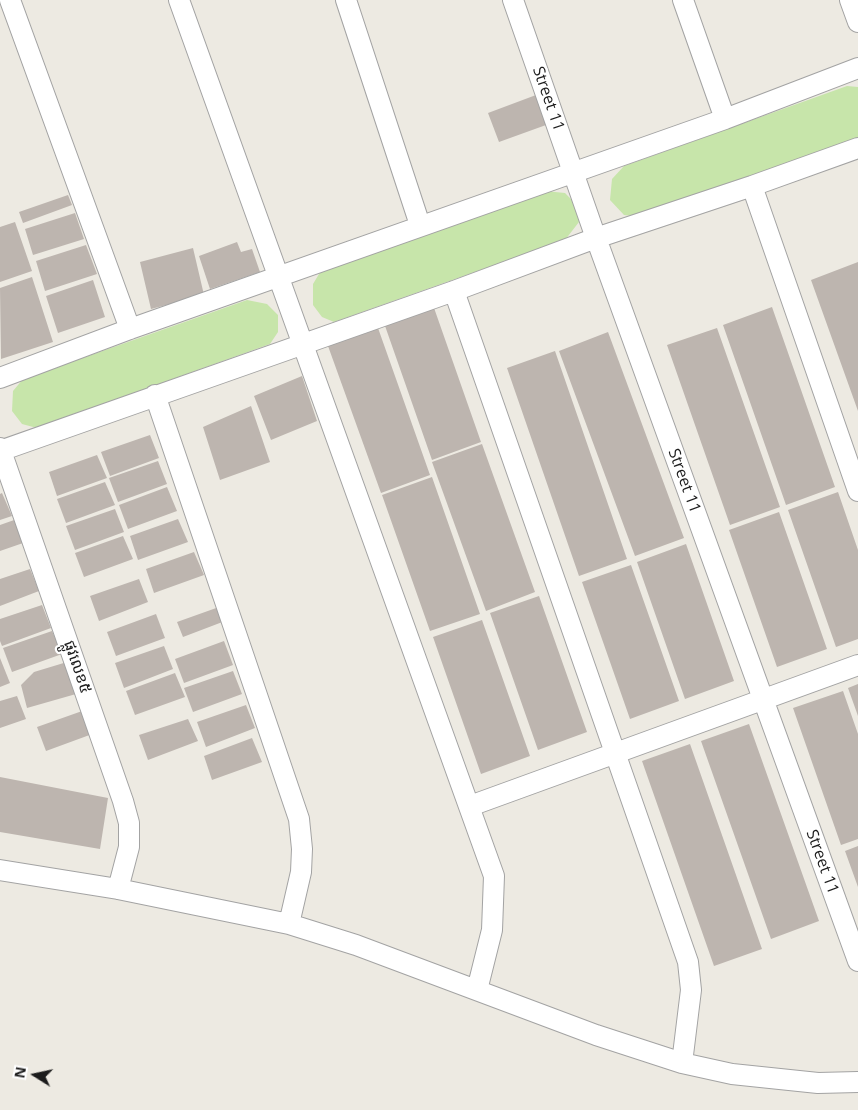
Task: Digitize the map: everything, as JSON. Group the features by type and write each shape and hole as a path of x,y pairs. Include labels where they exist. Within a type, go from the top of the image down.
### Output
{"street":[{"path":"10,0 130,329"},
{"path":"179,0 494,876 492,930 476,990"},
{"path":"346,0 420,225"},
{"name":"Street 11","path":"513,0 596,238 858,961"},
{"path":"683,0 725,119"},
{"path":"850,0 858,22"},
{"path":"0,378 130,329 420,225 725,119 858,68"},
{"path":"0,450 454,291 596,238 752,186 858,148"},
{"path":"752,186 858,491"},
{"path":"454,291 688,962 691,990 682,1063"},
{"path":"155,395 299,819 302,849 301,872 288,924"},
{"name":"ផ្លូវលេខ៥","path":"0,450 123,801 129,823 129,847 118,889"},
{"path":"470,806 858,666"},
{"path":"0,870 118,889 288,924 356,945 596,1035 682,1063 732,1074 818,1083 858,1082"}],"green space":[{"path":"847,86 858,87 858,138 641,217 624,215 610,200 612,179 624,166"},
{"path":"545,191 565,193 577,205 579,222 565,240 334,322 322,317 313,305 313,284 322,269"},
{"path":"247,300 267,304 278,315 278,332 270,344 37,428 22,424 12,411 13,391 23,379"}],"building":[{"path":"536,95 546,125 499,142 488,113"},
{"path":"68,195 72,205 23,223 19,212"},
{"path":"75,213 84,239 33,255 25,229"},
{"path":"15,222 32,271 0,282 0,227"},
{"path":"237,242 241,252 252,249 260,272 210,289 199,256"},
{"path":"86,245 97,274 45,291 36,261"},
{"path":"193,248 204,295 151,309 140,262"},
{"path":"858,262 858,411 811,280"},
{"path":"32,277 53,342 1,359 0,288"},
{"path":"93,280 105,317 58,333 46,296"},
{"path":"433,305 481,442 432,460 384,323"},
{"path":"772,307 835,487 786,505 723,325"},
{"path":"378,328 430,475 381,493 328,346"},
{"path":"717,328 780,507 730,525 667,345"},
{"path":"608,332 684,538 635,556 559,351"},
{"path":"555,351 627,559 579,576 507,368"},
{"path":"302,376 317,421 271,440 254,396"},
{"path":"251,406 270,462 220,480 203,427"},
{"path":"150,435 159,458 110,476 101,452"},
{"path":"482,444 535,592 486,611 432,462"},
{"path":"97,455 107,478 57,496 49,472"},
{"path":"158,461 167,484 118,502 109,478"},
{"path":"432,477 480,614 430,631 382,495"},
{"path":"105,482 115,505 66,523 57,499"},
{"path":"167,487 177,511 128,529 119,505"},
{"path":"838,492 858,550 858,639 836,647 788,510"},
{"path":"2,493 12,516 0,520 0,494"},
{"path":"115,509 124,532 75,550 66,526"},
{"path":"779,512 827,649 777,667 729,530"},
{"path":"17,519 26,542 0,551 0,525"},
{"path":"178,519 188,542 138,560 130,536"},
{"path":"123,536 133,559 84,577 75,553"},
{"path":"686,544 734,681 685,699 637,562"},
{"path":"194,552 204,575 154,593 146,569"},
{"path":"631,565 679,701 630,719 582,582"},
{"path":"30,569 39,591 0,606 0,579"},
{"path":"139,579 148,602 99,621 90,596"},
{"path":"539,596 587,732 538,750 490,613"},
{"path":"42,605 51,628 2,646 0,641 0,619"},
{"path":"219,607 225,621 183,637 177,622"},
{"path":"156,614 165,638 116,656 107,632"},
{"path":"482,620 530,756 481,774 433,637"},
{"path":"52,631 62,654 12,672 3,648"},
{"path":"224,641 233,665 184,683 175,659"},
{"path":"164,646 173,669 124,688 115,663"},
{"path":"0,658 10,683 0,687"},
{"path":"67,662 76,694 27,708 21,685 34,672"},
{"path":"233,671 242,694 193,712 184,688"},
{"path":"175,673 185,697 135,715 126,691"},
{"path":"858,684 858,716 848,688"},
{"path":"843,691 858,734 858,839 841,845 793,708"},
{"path":"17,696 26,719 0,728 0,701"},
{"path":"246,705 255,728 206,747 197,722"},
{"path":"85,710 95,733 46,751 37,727"},
{"path":"188,719 198,741 148,760 139,735"},
{"path":"749,724 819,921 771,939 701,741"},
{"path":"252,738 262,762 212,780 204,756"},
{"path":"690,744 762,949 714,966 642,761"},
{"path":"0,777 108,798 100,849 0,832"},
{"path":"858,846 858,887 845,851"}]}
